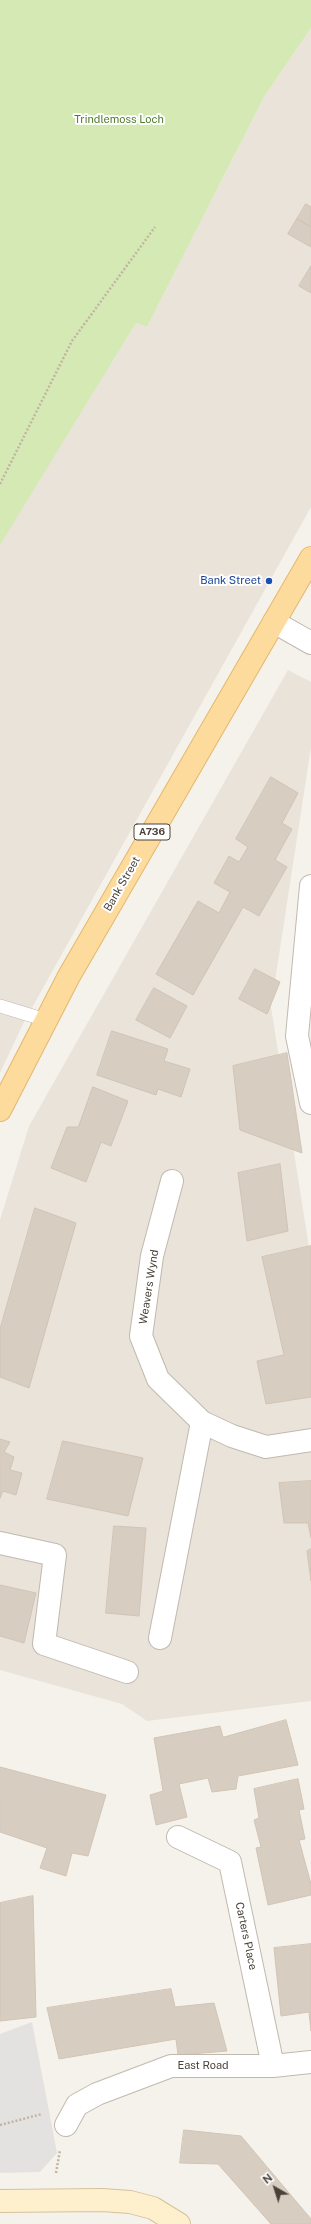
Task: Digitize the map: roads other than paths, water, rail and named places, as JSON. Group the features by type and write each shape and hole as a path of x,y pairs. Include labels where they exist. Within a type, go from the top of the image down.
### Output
{"main road":[{"name":"Bank Street","path":"0,1110 69,976 311,558"},
{"path":"0,2201 102,2200 141,2204 153,2208 179,2224"}],"street":[{"path":"274,622 311,643"},
{"path":"311,886 297,1036 311,1103"},
{"name":"Weavers Wynd","path":"172,1181 152,1256 141,1336 158,1380 202,1422 232,1436 266,1447 311,1440"},
{"path":"160,1638 202,1422"},
{"path":"0,1543 55,1555 44,1644 127,1672"},
{"name":"Carters Place","path":"178,1837 230,1862 273,2066"},
{"name":"East Road","path":"66,2125 77,2105 97,2094 170,2066 273,2066 311,2062"}],"lane":[{"path":"0,1006 46,1020"}],"place":[{"name":"Bank Street","path":"269,581"}],"park label":[{"name":"Trindlemoss Loch","path":"119,120"}]}
